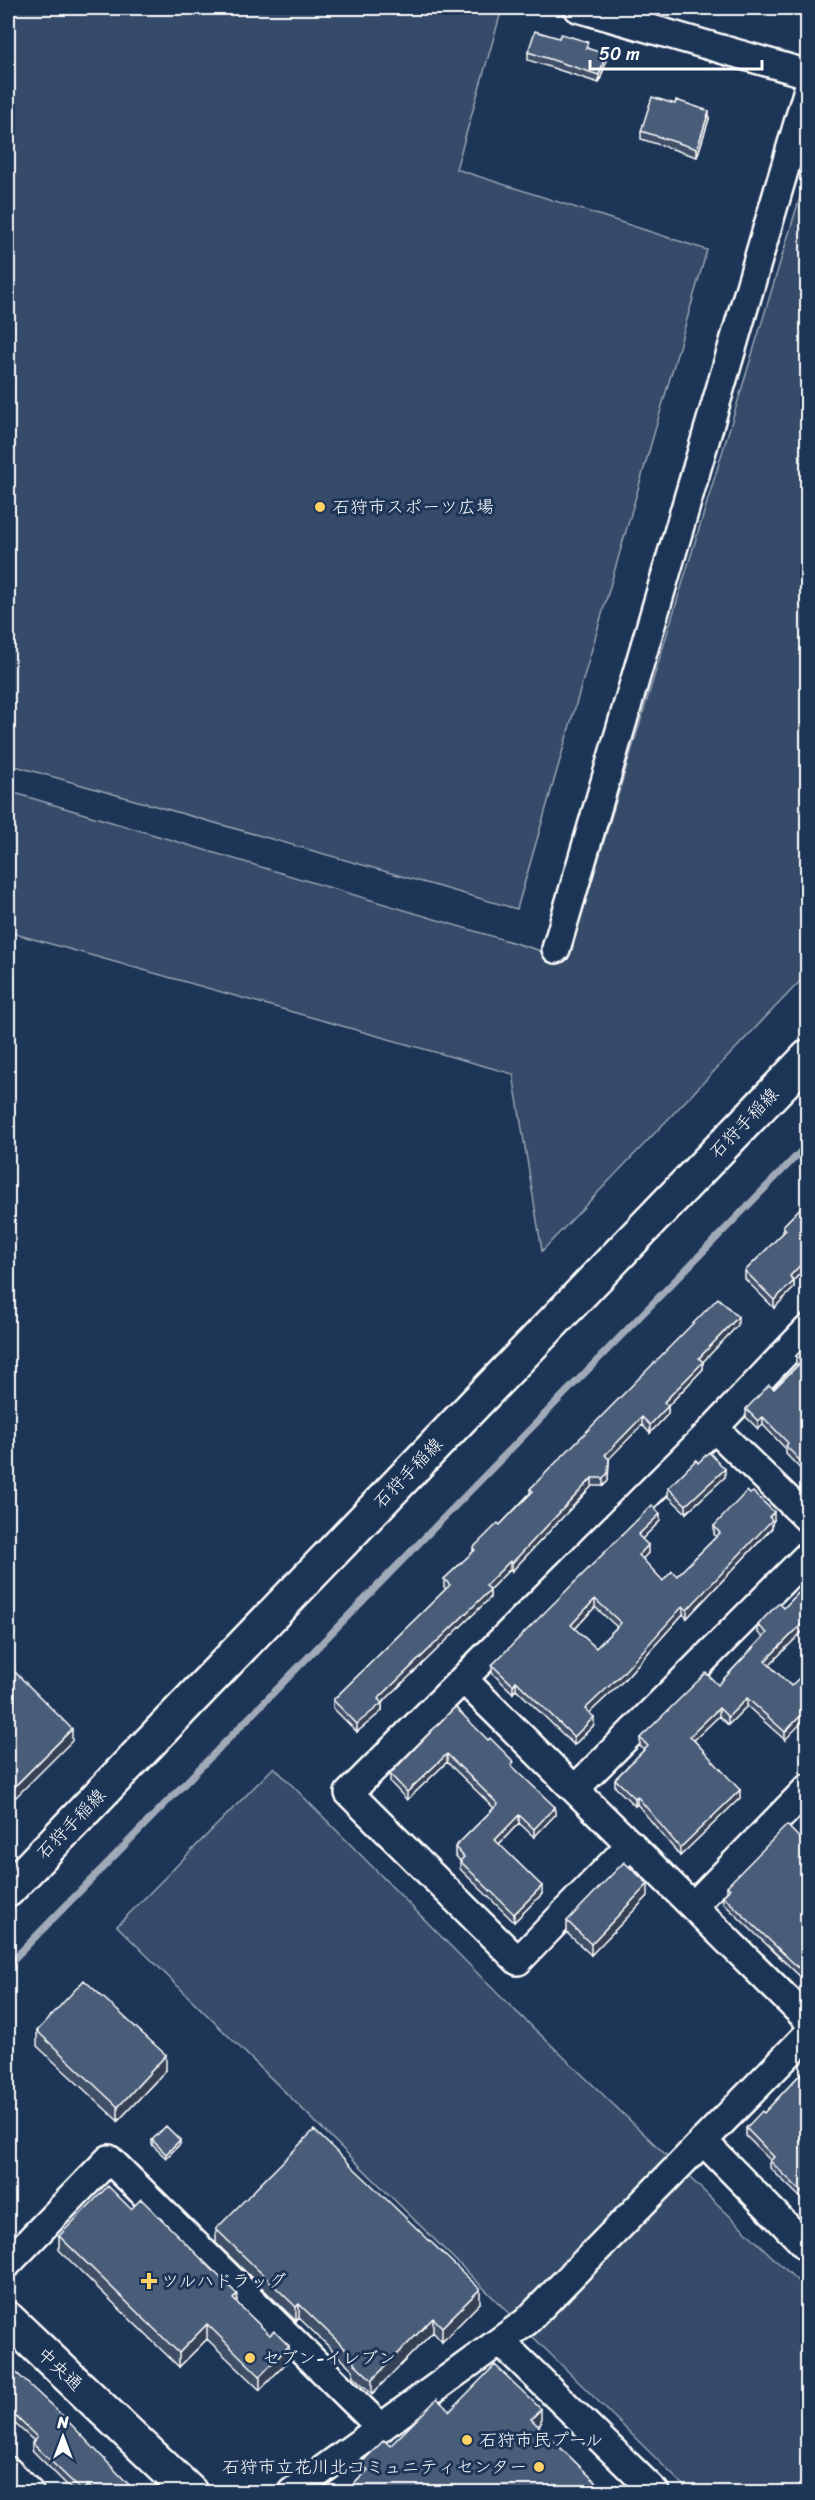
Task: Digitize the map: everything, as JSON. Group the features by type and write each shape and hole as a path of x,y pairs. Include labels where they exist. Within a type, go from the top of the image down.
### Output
{"main road":[{"name":"石狩手稲線","path":"11,1880 807,1057"},
{"name":"中央通","path":"8,2319 190,2493"}],"street":[{"path":"578,8 807,74"},
{"path":"556,949 807,89"},
{"path":"631,1844 518,1961 349,1793 714,1428 807,1329"},
{"path":"714,1428 807,1519"},
{"path":"575,1789 807,1556"},
{"path":"463,1679 807,2020"},
{"path":"693,1906 807,1788"},
{"path":"292,2493 526,2322 807,2034"},
{"path":"703,2141 807,2248"},
{"path":"8,2263 110,2159 381,2428"},
{"path":"500,2341 655,2493"},
{"path":"8,2471 29,2493"}],"shaded area":[{"name":"石狩市スポーツ広場","path":"8,8 502,9 456,169 707,250 517,909 8,764"},
{"path":"807,174 807,974 542,1251 513,1074 8,932 8,791 568,959"},
{"path":"274,1767 498,1994 807,2290 807,2492 690,2492 117,1926"}],"building":[{"path":"535,31 559,38 561,34 588,42 586,48 606,54 599,75 528,52"},
{"path":"652,97 675,104 676,100 709,111 697,149 641,131"},
{"path":"807,1201 807,1258 790,1276 794,1281 774,1300 745,1271 786,1230 783,1226"},
{"path":"718,1298 738,1317 699,1358 703,1362 664,1402 668,1406 650,1425 642,1417 605,1455 609,1459 608,1473 603,1478 592,1478 512,1563 510,1561 486,1585 490,1590 378,1699 382,1703 357,1724 333,1700 450,1585 444,1579 475,1550 473,1548 498,1523 500,1525 533,1491 530,1489"},
{"path":"807,1344 807,1468 786,1446 788,1443 763,1417 758,1421 746,1409 769,1385 774,1389 802,1361 796,1356"},
{"path":"709,1452 725,1469 686,1505 668,1488 696,1460 698,1463"},
{"path":"747,1491 750,1494 753,1492 774,1512 769,1517 772,1520 687,1610 683,1606 622,1674 585,1709 594,1717 574,1737 516,1681 513,1685 492,1665 652,1505 660,1514 638,1535 648,1545 639,1555 663,1581 672,1571 677,1576 720,1533 714,1526","holes":["595,1599 621,1623 596,1648 571,1625"]},
{"path":"807,1584 807,1619 765,1661 791,1686 807,1670 807,1709 785,1732 747,1698 728,1717 719,1708 690,1736 740,1790 680,1848 637,1796 635,1798 615,1779 648,1746 640,1738 706,1673 718,1685 767,1633 758,1625 764,1618 779,1603 784,1608"},
{"path":"12,1669 72,1729 8,1793 8,1674"},
{"path":"455,1707 514,1762 511,1765 555,1807 534,1829 519,1815 495,1840 542,1886 514,1914 460,1861 464,1857 455,1847 498,1804 447,1754 407,1792 390,1774"},
{"path":"787,1825 807,1846 807,1976 723,1896 730,1889 727,1886"},
{"path":"624,1862 648,1884 591,1944 567,1921"},
{"path":"84,1980 166,2055 118,2107 37,2031"},
{"path":"807,2067 806,2196 770,2161 774,2157 746,2128 762,2111 764,2113"},
{"path":"166,2126 180,2140 166,2154 152,2140"},
{"path":"314,2130 480,2289 442,2327 433,2318 372,2380 353,2362 356,2359 299,2304 296,2307 216,2229"},
{"path":"108,2186 131,2209 141,2199 237,2294 233,2299 270,2335 274,2331 289,2346 260,2376 207,2324 179,2353 59,2236"},
{"path":"8,2365 64,2417 135,2491 133,2493 97,2493 88,2485 82,2491 32,2443 37,2437 12,2413 10,2416 8,2413"},
{"path":"495,2365 541,2409 531,2419 606,2492 612,2485 620,2493 359,2493 352,2486 368,2470 361,2463 384,2440 390,2446 437,2399 450,2411"}],"waterway":[{"path":"8,1965 808,1144"}],"place":[{"name":"石狩市スポーツ広場","path":"320,507"},
{"name":"ツルハドラッグ","path":"149,2281"},
{"name":"セブン-イレブン","path":"250,2358"},
{"name":"石狩市民プール","path":"467,2440"},
{"name":"石狩市立花川北コミュニティセンター","path":"539,2467"}]}
